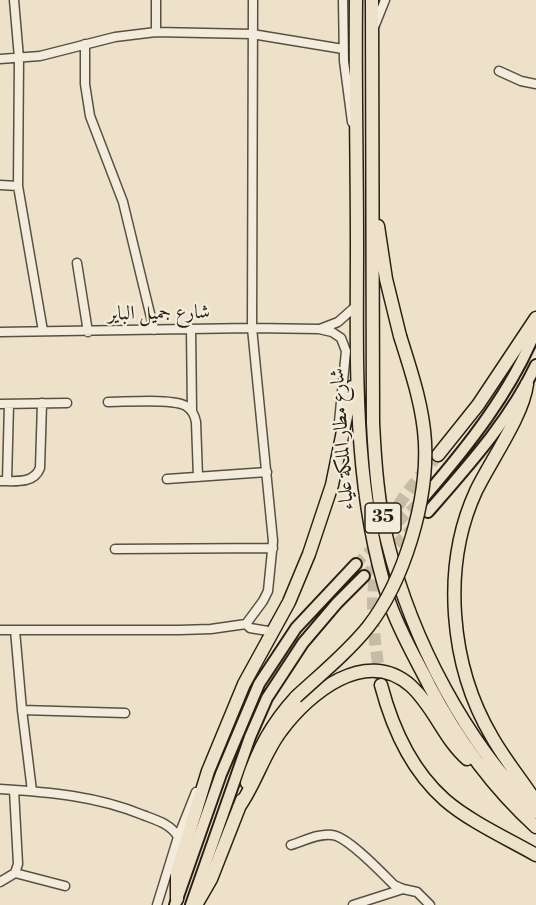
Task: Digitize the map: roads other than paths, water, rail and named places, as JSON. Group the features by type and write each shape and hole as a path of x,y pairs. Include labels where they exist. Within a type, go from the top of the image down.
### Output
{"highway":[{"name":"شارع مطار الملكة علياء","path":"356,0 358,429 365,499 378,559 390,603 437,700 480,768 511,804 536,827"},
{"name":"شارع مطار الملكة علياء","path":"372,0 373,423 377,478 388,544 412,616 448,693 476,739 510,784 536,812"},
{"path":"196,905 211,879 261,746 276,719 296,697 350,647 370,624 395,582 412,536 424,468 425,444 419,399 386,279 372,182"},
{"path":"438,455 478,405 536,318"},
{"path":"176,902 177,872 208,771 244,684 274,632 303,570 332,485 357,365"},
{"path":"527,384 523,404 471,503 461,541 455,596 464,670 476,703 492,736 536,802"},
{"path":"239,807 254,784 273,744 289,721 326,687 362,671 371,670 389,674 405,681 412,687 459,751 480,768"},
{"path":"381,684 403,744 413,762 435,789 454,807 536,855"}],"main road":[{"path":"424,496 457,459 487,418 507,387 536,330"},
{"path":"428,512 473,460 507,415 536,365"},
{"path":"176,902 221,774 262,679 296,628 356,564"},
{"path":"191,905 246,747 267,698 303,643 364,576"}],"street":[{"path":"14,0 19,58 18,186 44,332"},
{"path":"156,0 156,32"},
{"path":"0,630 211,628 246,624 264,601 268,591 273,548 252,328 253,0"},
{"path":"343,0 343,50 348,101 356,140"},
{"path":"371,37 385,0"},
{"path":"0,59 40,56 85,44 156,32 252,34 343,50"},
{"path":"85,44 85,84 90,116 123,202 154,330"},
{"path":"499,71 521,81 536,84"},
{"path":"0,184 18,186"},
{"path":"77,263 88,332"},
{"name":"شارع جميل الباير","path":"319,329 338,322 356,306"},
{"name":"شارع جميل الباير","path":"0,332 252,328 319,329 339,335 346,351 340,418 330,473 332,485"},
{"path":"191,329 192,411 196,422 198,477"},
{"path":"108,402 176,403 192,411"},
{"path":"42,403 38,473 26,480 3,481 4,404 42,403 67,403"},
{"path":"167,479 267,472"},
{"path":"115,549 273,548"},
{"path":"246,624 250,628 274,632"},
{"path":"15,630 22,710 33,791"},
{"path":"22,710 125,713"},
{"path":"157,905 178,837 199,785 208,771"},
{"path":"0,789 93,799 158,821 174,829 178,837"},
{"path":"14,790 18,857 15,873"},
{"path":"158,821 176,823 185,819"},
{"path":"291,845 322,835 334,835 345,840 394,885 417,892 430,905"},
{"path":"0,882 15,873 65,886"},
{"path":"353,905 403,889"}],"tunnel":[{"path":"381,681 373,614 373,592 380,549 398,506 438,455"},
{"path":"356,564 422,499"},
{"path":"364,576 416,524"}]}
